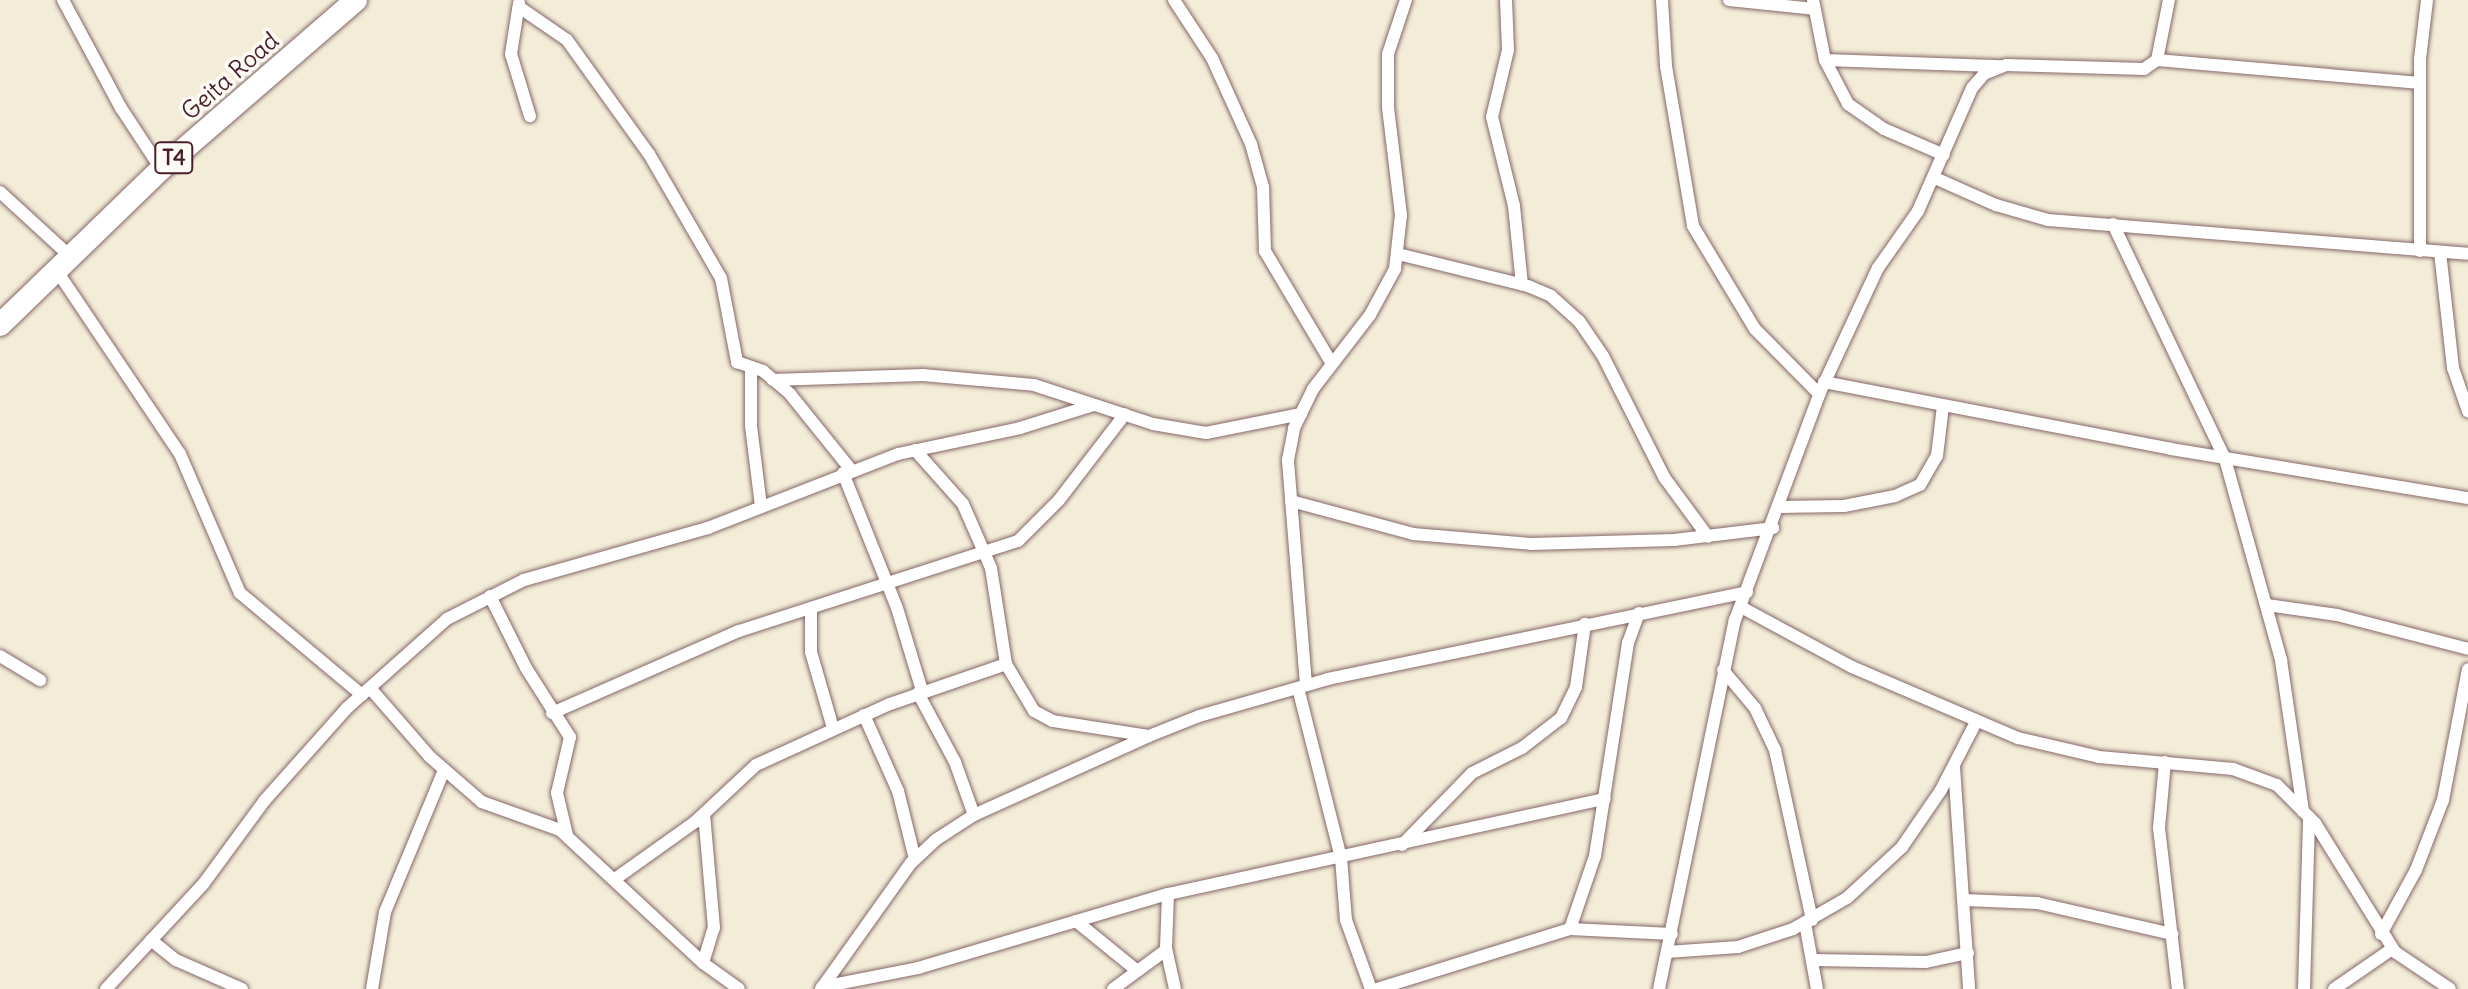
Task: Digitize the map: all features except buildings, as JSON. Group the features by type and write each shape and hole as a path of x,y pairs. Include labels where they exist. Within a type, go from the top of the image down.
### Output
{"highway":[{"name":"Geita Road","path":"0,325 161,169 356,0"}],"street":[{"path":"63,0 121,108 161,169"},
{"path":"1174,0 1218,69 1251,144 1263,187 1265,251 1331,362"},
{"path":"1371,989 1346,920 1341,858 1302,686 1288,460 1301,414 1331,362 1370,315 1398,254 1401,215 1388,107 1388,54 1406,0"},
{"path":"1506,0 1508,50 1492,117 1514,206 1522,285"},
{"path":"1662,0 1666,66 1693,226 1755,329 1822,388 1943,406 2225,459 2468,498"},
{"path":"1729,0 1814,5 1825,60 1848,104 1863,116 1944,155"},
{"path":"2157,60 2169,0"},
{"path":"2420,251 2420,83 2427,0"},
{"path":"530,116 511,54 519,4 567,40 649,154 721,278 733,356 773,380 825,434 847,472 887,583 920,692 955,762 974,815"},
{"path":"1825,60 2125,72 2144,69 2157,60 2420,83"},
{"path":"1659,989 1723,670 1741,607 1781,507 1822,388 1878,268 1935,178 1972,88 1984,74 2003,66"},
{"path":"1935,178 1996,205 2048,220 2468,254"},
{"path":"0,192 65,264 180,454 240,593 366,691 444,770 482,802 567,835 703,963 739,989"},
{"path":"2113,224 2225,459 2267,605 2294,726 2306,814 2304,989"},
{"path":"2440,252 2453,368 2468,411"},
{"path":"1398,254 1522,285 1551,296 1579,321 1603,356 1664,477 1708,537"},
{"path":"751,367 751,426 761,506"},
{"path":"773,380 960,376 1034,385 1125,414 1206,433 1301,414"},
{"path":"109,988 204,883 265,800 366,691 447,619 524,580 665,542 847,472 915,450 1020,428 1094,405"},
{"path":"1781,507 1844,506 1895,496 1920,485 1937,456 1943,406"},
{"path":"552,713 739,631 1030,534 1125,414"},
{"path":"915,450 951,485 984,551 1000,602 1006,664 1015,687 1044,717 1149,736"},
{"path":"1291,501 1364,524 1470,539 1588,545 1708,537 1773,528"},
{"path":"821,988 915,859 974,815 1149,736 1302,686 1747,592"},
{"path":"490,596 571,743 558,782 567,835"},
{"path":"2267,605 2337,615 2468,649"},
{"path":"1741,607 1852,667 1976,722 2056,750 2233,769 2277,785 2306,814 2392,949 2450,989"},
{"path":"811,608 811,652 833,728"},
{"path":"1570,929 1595,856 1628,643 1639,613"},
{"path":"1402,845 1472,773 1522,748 1561,718 1576,687 1585,624"},
{"path":"0,656 40,680"},
{"path":"615,879 704,814 756,765 833,728 920,692 1006,664"},
{"path":"2381,934 2416,870 2443,800 2468,669"},
{"path":"1723,670 1755,708 1775,750 1808,921 1817,989"},
{"path":"864,715 898,791 915,859"},
{"path":"1667,952 1715,952 1808,921 1847,898 1902,847 1954,767 1976,722"},
{"path":"2165,762 2159,828 2178,989"},
{"path":"1954,767 1969,989"},
{"path":"372,989 385,912 444,770"},
{"path":"821,988 933,964 1168,894 1605,799"},
{"path":"703,963 714,928 704,814"},
{"path":"1168,894 1166,950 1175,989"},
{"path":"1964,900 2037,903 2172,934"},
{"path":"1076,921 1136,970"},
{"path":"1377,989 1570,929 1623,927 1672,934"},
{"path":"151,940 204,973 242,989"},
{"path":"2334,989 2352,971 2392,949"},
{"path":"1113,989 1166,950"},
{"path":"1813,960 1926,962 1968,953"},
{"path":"204,973 205,989"}]}
